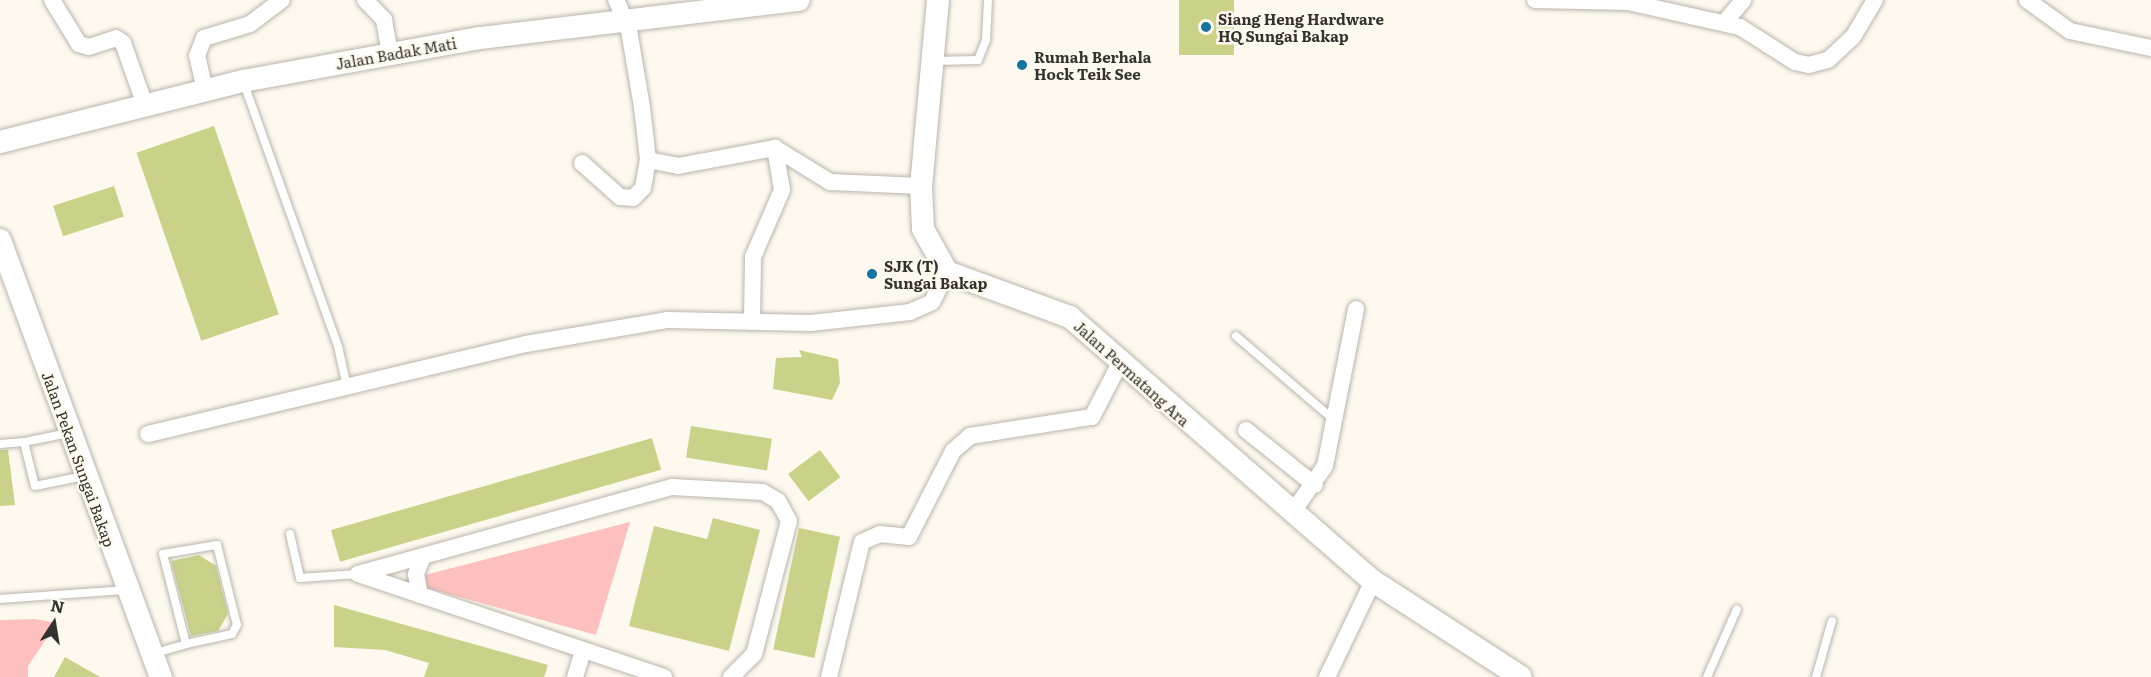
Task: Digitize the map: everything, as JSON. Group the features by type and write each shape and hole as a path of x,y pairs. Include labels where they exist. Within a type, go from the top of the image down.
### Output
{"main road":[{"name":"Jalan Badak Mati","path":"0,142 243,81 619,10 790,0"},
{"path":"938,0 921,186 923,229 947,272"},
{"name":"Jalan Pekan Sungai Bakap","path":"0,240 68,433 161,677"},
{"name":"Jalan Permatang Ara","path":"947,272 1070,317 1292,513 1373,581 1514,675"}],"street":[{"path":"52,0 79,44 90,47 116,38 123,43 145,105"},
{"path":"204,90 197,56 204,38 250,24 282,0"},
{"path":"365,0 384,20 390,54"},
{"path":"1535,0 1628,2 1724,23 1809,65 1828,60 1853,37 1875,0"},
{"path":"1724,23 1743,0"},
{"path":"2027,0 2070,31 2151,48"},
{"path":"582,163 626,199 644,188 648,160 619,10"},
{"path":"648,160 678,166 775,148 830,182 921,186"},
{"path":"752,322 753,257 782,190 775,148"},
{"path":"148,434 526,344 668,320 811,323 909,312 933,302 947,272"},
{"path":"1292,513 1315,485 1335,422 1356,309"},
{"path":"829,677 862,543 880,534 909,537 953,451 970,436 1092,417 1120,363"},
{"path":"1246,430 1315,485"},
{"path":"358,574 672,487 763,492 778,501 789,521 754,654 731,677"},
{"path":"420,595 416,574 423,556"},
{"path":"358,574 664,677"},
{"path":"1327,677 1373,581"},
{"path":"575,677 583,651"}],"lane":[{"path":"933,61 978,60 986,40 988,0"},
{"path":"243,81 338,346 347,387"},
{"path":"1236,336 1335,422"},
{"path":"0,444 24,442 68,433"},
{"path":"24,442 35,486 84,476"},
{"path":"290,534 300,578 358,574"},
{"path":"152,654 232,634 237,625 217,545 164,554 186,644"},
{"path":"0,599 128,590"},
{"path":"1707,677 1737,609"},
{"path":"1816,677 1832,621"}],"shaded area":[{"path":"630,522 596,635 402,581"},
{"path":"35,619 57,623 28,666 28,677 0,677 0,620"}],"building":[{"name":"Siang Heng Hardware HQ Sungai Bakap","path":"1179,0 1234,0 1234,55 1179,55"},
{"path":"214,126 279,314 201,341 136,153"},
{"path":"114,186 124,216 63,236 53,206"},
{"path":"799,350 838,359 840,383 832,400 773,389 776,358 802,357"},
{"path":"691,426 772,439 767,470 686,458"},
{"path":"652,438 661,470 340,562 331,530"},
{"path":"0,450 8,450 15,505 0,506"},
{"path":"820,450 840,477 809,501 788,474"},
{"path":"713,518 760,530 729,651 629,626 654,526 707,539"},
{"path":"799,528 840,537 814,658 773,649"},
{"path":"199,555 216,566 228,614 218,631 191,636 171,561"},
{"path":"334,605 548,665 544,677 424,677 429,663 385,650 334,647"},
{"path":"65,657 100,677 54,677"}],"place":[{"name":"Siang Heng Hardware HQ Sungai Bakap","path":"1206,27"},
{"name":"Rumah Berhala Hock Teik See","path":"1022,65"},
{"name":"SJK (T) Sungai Bakap","path":"872,274"}]}
